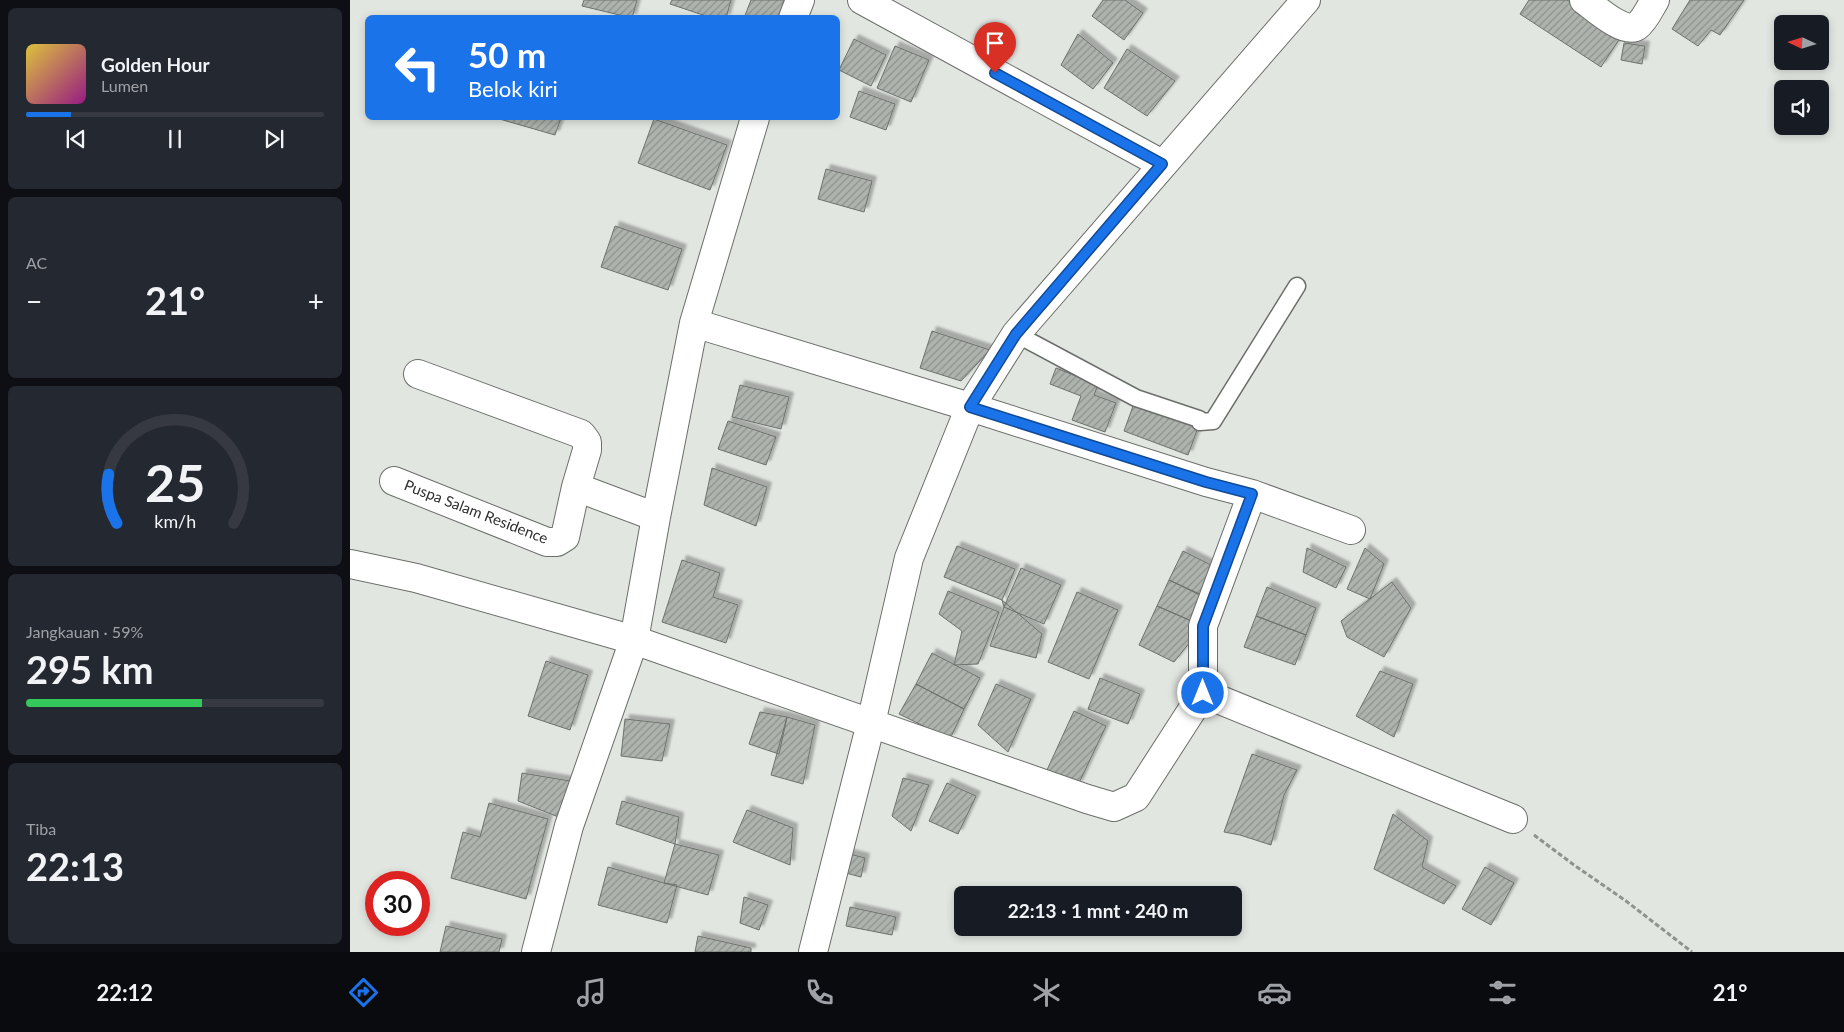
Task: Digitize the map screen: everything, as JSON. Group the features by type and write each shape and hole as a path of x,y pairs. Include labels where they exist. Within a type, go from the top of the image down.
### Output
{"street":[{"path":"794,15 800,0"},
{"path":"862,0 1162,164"},
{"path":"813,952 871,723 909,558 970,407 1016,334 1306,0"},
{"path":"1584,0 1624,28 1632,28 1639,25 1655,0"},
{"path":"536,952 569,826 634,640 694,323 751,120"},
{"path":"694,323 970,407 1206,482 1252,494 1351,530"},
{"name":"Puspa Salam Residence","path":"394,481 547,542 557,542 565,537 576,487 587,450 587,442 581,434 418,374"},
{"path":"576,487 656,517"},
{"path":"350,564 416,578 634,640 1114,807 1136,797 1203,693 1203,626 1252,494"},
{"path":"1203,693 1513,819"}],"lane":[{"path":"1016,334 1136,398 1199,419 1200,422 1213,421 1297,286"}],"path":[{"path":"1513,819 1574,866 1626,901 1692,952"}],"building":[{"path":"584,0 637,0 633,15 620,15 582,6"},
{"path":"672,0 731,0 727,15 703,15 670,4"},
{"path":"751,0 788,0 782,15 745,15"},
{"path":"1103,0 1125,0 1143,13 1124,40 1092,16"},
{"path":"1529,0 1567,0 1622,35 1601,67 1520,14"},
{"path":"1690,0 1744,0 1720,35 1711,30 1698,46 1672,29"},
{"path":"1078,34 1113,63 1093,89 1061,65"},
{"path":"854,39 886,55 871,86 840,70"},
{"path":"1624,43 1645,46 1642,64 1621,60"},
{"path":"895,46 929,60 911,102 877,88"},
{"path":"1127,49 1175,81 1147,116 1104,88"},
{"path":"859,91 895,104 886,130 850,117"},
{"path":"503,120 560,120 555,135"},
{"path":"654,120 727,145 710,190 638,163"},
{"path":"826,169 872,181 864,212 818,199"},
{"path":"615,226 682,249 668,290 601,267"},
{"path":"932,331 990,350 961,381 920,368"},
{"path":"1056,368 1098,385 1094,395 1116,403 1105,432 1072,420 1081,396 1050,384"},
{"path":"740,385 789,397 781,429 732,417"},
{"path":"1136,398 1200,422 1188,455 1124,431"},
{"path":"728,421 776,437 766,465 718,449"},
{"path":"712,468 767,487 756,526 704,505"},
{"path":"957,546 1015,569 1002,600 944,577"},
{"path":"1307,548 1346,567 1336,588 1303,572"},
{"path":"1365,548 1384,564 1370,599 1347,589"},
{"path":"1183,551 1213,566 1212,601 1169,580"},
{"path":"682,560 720,573 713,597 738,605 726,643 662,622"},
{"path":"1021,568 1061,585 1044,624 1004,607"},
{"path":"1169,580 1202,595 1203,626 1157,606"},
{"path":"1392,582 1411,608 1384,657 1347,637 1341,621"},
{"path":"1267,587 1316,608 1306,635 1256,616"},
{"path":"948,591 999,612 978,664 954,665 962,631 939,614"},
{"path":"1077,592 1118,610 1089,679 1048,662"},
{"path":"1002,600 1042,634 1036,658 990,646 1004,607"},
{"path":"1157,606 1203,626 1174,662 1139,645"},
{"path":"1256,616 1306,635 1295,665 1244,647"},
{"path":"932,653 980,678 964,709 916,684"},
{"path":"546,661 588,675 570,730 528,716"},
{"path":"1380,671 1413,684 1394,737 1356,716"},
{"path":"1100,678 1140,694 1128,724 1088,709"},
{"path":"916,684 964,709 950,739 899,714"},
{"path":"996,684 1031,699 1008,752 978,725"},
{"path":"1074,711 1106,726 1078,785 1047,770"},
{"path":"760,712 787,717 779,754 749,744"},
{"path":"787,717 815,725 803,784 771,775"},
{"path":"625,719 670,724 662,761 621,756"},
{"path":"1252,754 1297,770 1284,795 1271,845 1224,832"},
{"path":"522,773 570,781 561,818 518,801"},
{"path":"903,778 929,785 911,831 892,816"},
{"path":"947,783 976,796 958,834 929,821"},
{"path":"622,801 679,817 675,844 616,824"},
{"path":"489,803 548,819 526,899 451,878 463,832 480,837"},
{"path":"747,810 793,828 790,865 733,842"},
{"path":"1393,814 1428,841 1422,867 1456,886 1444,904 1374,869"},
{"path":"675,844 719,855 708,895 664,883"},
{"path":"846,853 865,858 861,877 842,872"},
{"path":"608,867 677,885 667,923 598,905"},
{"path":"1485,867 1514,883 1491,925 1462,909"},
{"path":"744,897 768,905 759,930 740,923"},
{"path":"850,907 896,917 892,935 846,926"},
{"path":"446,926 502,939 499,952 440,952"},
{"path":"698,936 751,948 751,952 695,952"}],"route":[{"path":"995,73 1162,164 1016,334 970,407 1206,482 1252,494 1203,626 1203,693"}]}
